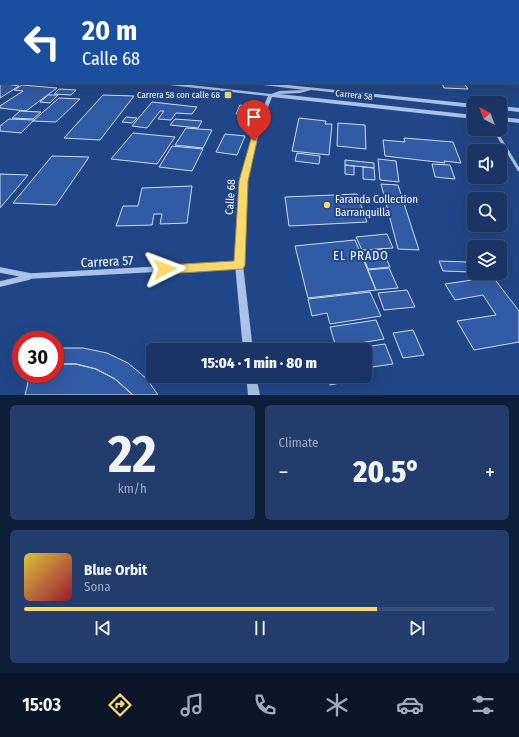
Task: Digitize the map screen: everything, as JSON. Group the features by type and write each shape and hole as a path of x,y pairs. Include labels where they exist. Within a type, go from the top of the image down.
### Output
{"street":[{"name":"Carrera 58","path":"168,84 270,96 467,115"},
{"name":"Carrera 58","path":"274,84 311,86 467,105"},
{"path":"270,96 278,92 301,92 311,86"},
{"name":"Calle 68","path":"247,343 239,265 244,181 257,128 270,96"},
{"path":"507,109 519,110"},
{"path":"507,120 519,121"},
{"path":"498,136 519,170"},
{"name":"Carrera 57","path":"0,270 31,276 239,265"},
{"path":"0,284 31,276"},
{"path":"252,383 254,395"}],"building":[{"path":"0,84 19,86 0,98"},
{"path":"442,84 465,84 468,89 444,88"},
{"path":"22,85 57,88 26,111 0,108 0,106 23,91 14,90"},
{"path":"59,89 76,90 71,95 54,94"},
{"path":"48,95 58,95 50,103 40,102"},
{"path":"103,95 134,96 100,140 64,138"},
{"path":"59,98 80,99 56,122 33,121"},
{"path":"152,102 197,107 192,114 176,113 171,120 158,119 164,111 160,111 147,128 132,126"},
{"path":"240,105 254,107 250,115 236,114"},
{"path":"20,111 41,112 33,119 12,118"},
{"path":"126,117 137,118 132,123 122,122"},
{"path":"299,118 326,121 325,124 332,124 329,155 292,151"},
{"path":"9,119 34,120 21,133 0,131 0,126"},
{"path":"175,119 202,121 198,128 170,125"},
{"path":"338,123 365,125 366,149 337,146"},
{"path":"186,128 212,130 203,148 175,145"},
{"path":"133,133 175,137 157,164 111,159"},
{"path":"225,134 245,136 237,155 216,152"},
{"path":"404,138 453,142 461,163 444,161 445,163 385,156 383,140 405,142"},
{"path":"172,146 203,149 192,171 159,167"},
{"path":"297,153 320,156 319,164 295,161"},
{"path":"52,156 89,157 56,205 13,203"},
{"path":"378,159 396,161 399,182 380,180"},
{"path":"345,160 374,163 374,168 345,165"},
{"path":"432,164 450,165 455,179 435,177"},
{"path":"345,165 354,166 354,175 345,174"},
{"path":"363,167 374,168 375,180 363,179"},
{"path":"0,174 28,175 0,208"},
{"path":"381,184 398,185 419,250 398,249"},
{"path":"192,186 187,223 160,224 162,214 154,214 152,225 116,226 123,206 138,206 142,188"},
{"path":"357,194 367,222 289,226 285,197"},
{"path":"387,234 393,248 362,250 356,237"},
{"path":"355,240 376,290 308,298 295,246"},
{"path":"382,249 390,267 368,269 361,251"},
{"path":"439,261 467,262 467,272 443,271"},
{"path":"389,268 398,288 376,290 368,270"},
{"path":"472,280 495,280 519,311 519,342 474,350 457,321 496,315 483,295 455,300 445,284"},
{"path":"407,290 415,307 384,310 378,293"},
{"path":"370,292 381,316 330,324 327,313 312,316 308,299"},
{"path":"376,320 384,339 360,343 335,343 330,327"},
{"path":"413,330 424,355 403,358 393,333"},
{"path":"385,344 393,364 372,367 372,346"},
{"path":"64,348 83,348 107,353 128,363 146,378 146,383 150,383 158,395 133,395 115,379 96,369 76,364 64,364"},
{"path":"64,364 76,364 96,369 115,379 133,395 25,395 28,383 64,383"},
{"path":"329,383 340,383 330,385"}],"place":[{"name":"Carrera 58 con calle 68","path":"228,95"},
{"name":"Faranda Collection Barranquilla","path":"327,205"}],"district":[{"name":"EL PRADO","path":"361,256"}],"route":[{"path":"165,269 239,265 244,181 254,141"}]}
